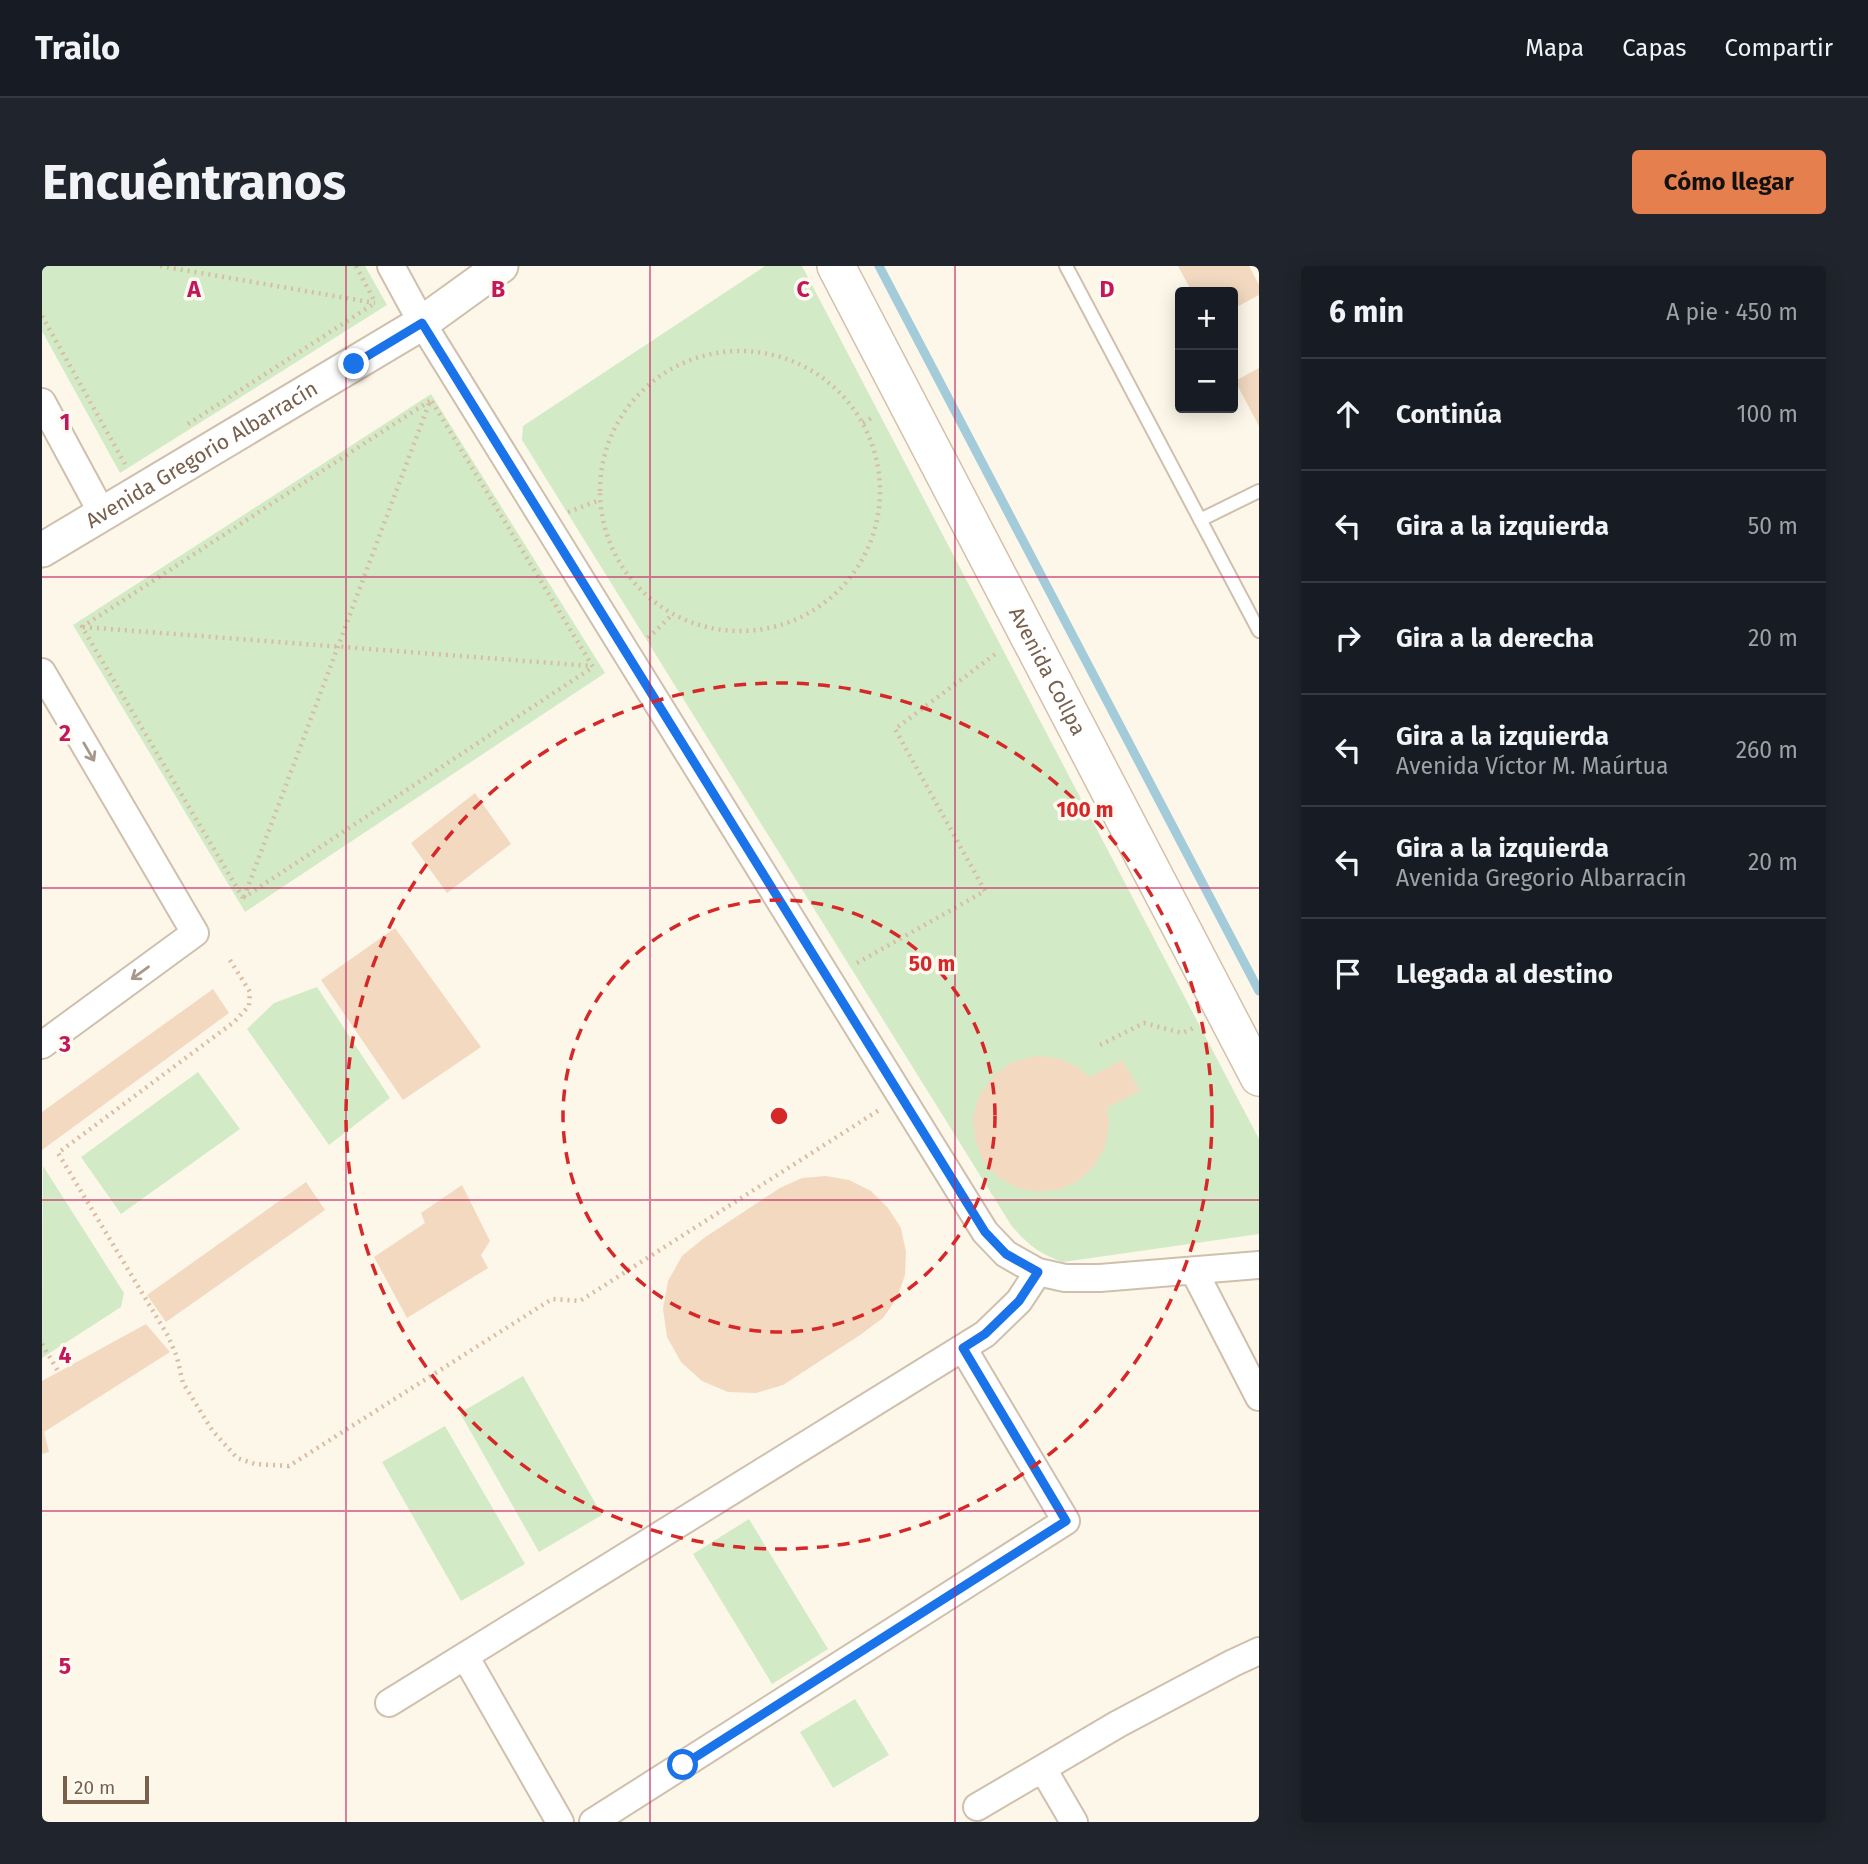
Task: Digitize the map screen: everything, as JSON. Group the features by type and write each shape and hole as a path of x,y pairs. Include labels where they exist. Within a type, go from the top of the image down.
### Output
{"main road":[{"name":"Avenida Collpa","path":"836,266 1259,1077"}],"street":[{"path":"391,266 422,323 985,1232 1006,1254 1038,1272 1065,1278 1100,1278 1259,1265"},
{"name":"Avenida Gregorio Albarracín","path":"42,550 422,323 501,266"},
{"path":"42,402 102,513"},
{"path":"42,672 195,933 42,1045"},
{"path":"1194,1271 1259,1397"},
{"path":"389,1703 985,1334 1019,1301 1038,1272"},
{"path":"593,1822 1066,1521 963,1348"},
{"path":"977,1807 1118,1724 1259,1651"},
{"path":"465,1656 560,1822"},
{"path":"1043,1769 1073,1822"}],"lane":[{"path":"1066,266 1259,631"},
{"path":"1200,520 1259,491"}],"path":[{"path":"160,266 375,303"},
{"path":"356,266 375,303"},
{"path":"181,428 375,303"},
{"path":"42,316 124,465 135,458"},
{"path":"736,351 761,352 786,358 831,384 849,402 863,424 873,447 879,473 880,499 868,549 839,591 797,620 746,632 721,631 696,625 673,615 653,601 621,566 607,534 600,500 604,458 620,419 632,402 663,374 685,362 710,354 736,351"},
{"path":"82,626 431,400"},
{"path":"243,898 431,400"},
{"path":"431,400 593,667"},
{"path":"863,424 873,418"},
{"path":"567,512 600,500"},
{"path":"648,638 673,615"},
{"path":"82,626 593,667"},
{"path":"82,626 243,898"},
{"path":"857,963 985,891 895,729 998,652"},
{"path":"243,898 593,667"},
{"path":"230,960 250,992 249,1006 234,1022 58,1153 167,1336 177,1357 183,1383 212,1430 237,1458 255,1464 289,1466 552,1299 580,1301 901,1096"},
{"path":"1100,1045 1144,1023 1182,1033 1196,1027"},
{"path":"42,1344 58,1371"}],"green space":[{"path":"42,266 365,266 387,305 120,473 42,331"},
{"path":"765,266 802,266 1259,1139 1259,1234 1063,1262 1040,1252 1017,1232 522,440 523,426"},
{"path":"431,394 605,673 245,912 73,625"},
{"path":"317,987 390,1098 329,1145 247,1029 274,1003"},
{"path":"198,1072 240,1129 121,1214 81,1157"},
{"path":"43,1166 124,1293 121,1307 42,1358"},
{"path":"523,1376 602,1515 539,1552 460,1413"},
{"path":"445,1426 525,1564 461,1601 382,1462"},
{"path":"749,1519 828,1649 772,1684 693,1554"},
{"path":"855,1699 889,1755 833,1788 800,1732"}],"building":[{"path":"1178,266 1249,266 1259,285 1259,295 1238,306 1238,287 1189,287"},
{"path":"1259,368 1259,426 1238,387 1238,379"},
{"path":"475,793 511,844 447,893 411,843"},
{"path":"395,928 481,1047 403,1100 321,980"},
{"path":"213,989 229,1013 42,1150 42,1112"},
{"path":"1035,1056 1058,1058 1079,1068 1090,1077 1122,1060 1140,1091 1107,1108 1109,1126 1105,1147 1094,1166 1078,1181 1059,1190 1037,1192 1017,1188 998,1177 983,1161 975,1139 973,1116 980,1094 994,1075 1013,1062"},
{"path":"826,1176 849,1180 871,1191 888,1208 901,1228 906,1252 905,1275 897,1298 883,1318 783,1385 756,1393 728,1392 702,1381 681,1362 667,1337 663,1309 668,1281 682,1256 704,1238 780,1188 802,1178"},
{"path":"306,1182 325,1210 166,1322 147,1295"},
{"path":"462,1185 490,1241 481,1255 488,1268 407,1318 374,1257 425,1223 421,1213"},
{"path":"146,1324 170,1352 44,1432 49,1452 42,1454 42,1381"}],"waterway":[{"path":"879,266 1259,991"}],"route":[{"path":"354,364 422,323 985,1232 1006,1254 1038,1272 1019,1301 985,1334 963,1348 1066,1521 683,1765"}]}
